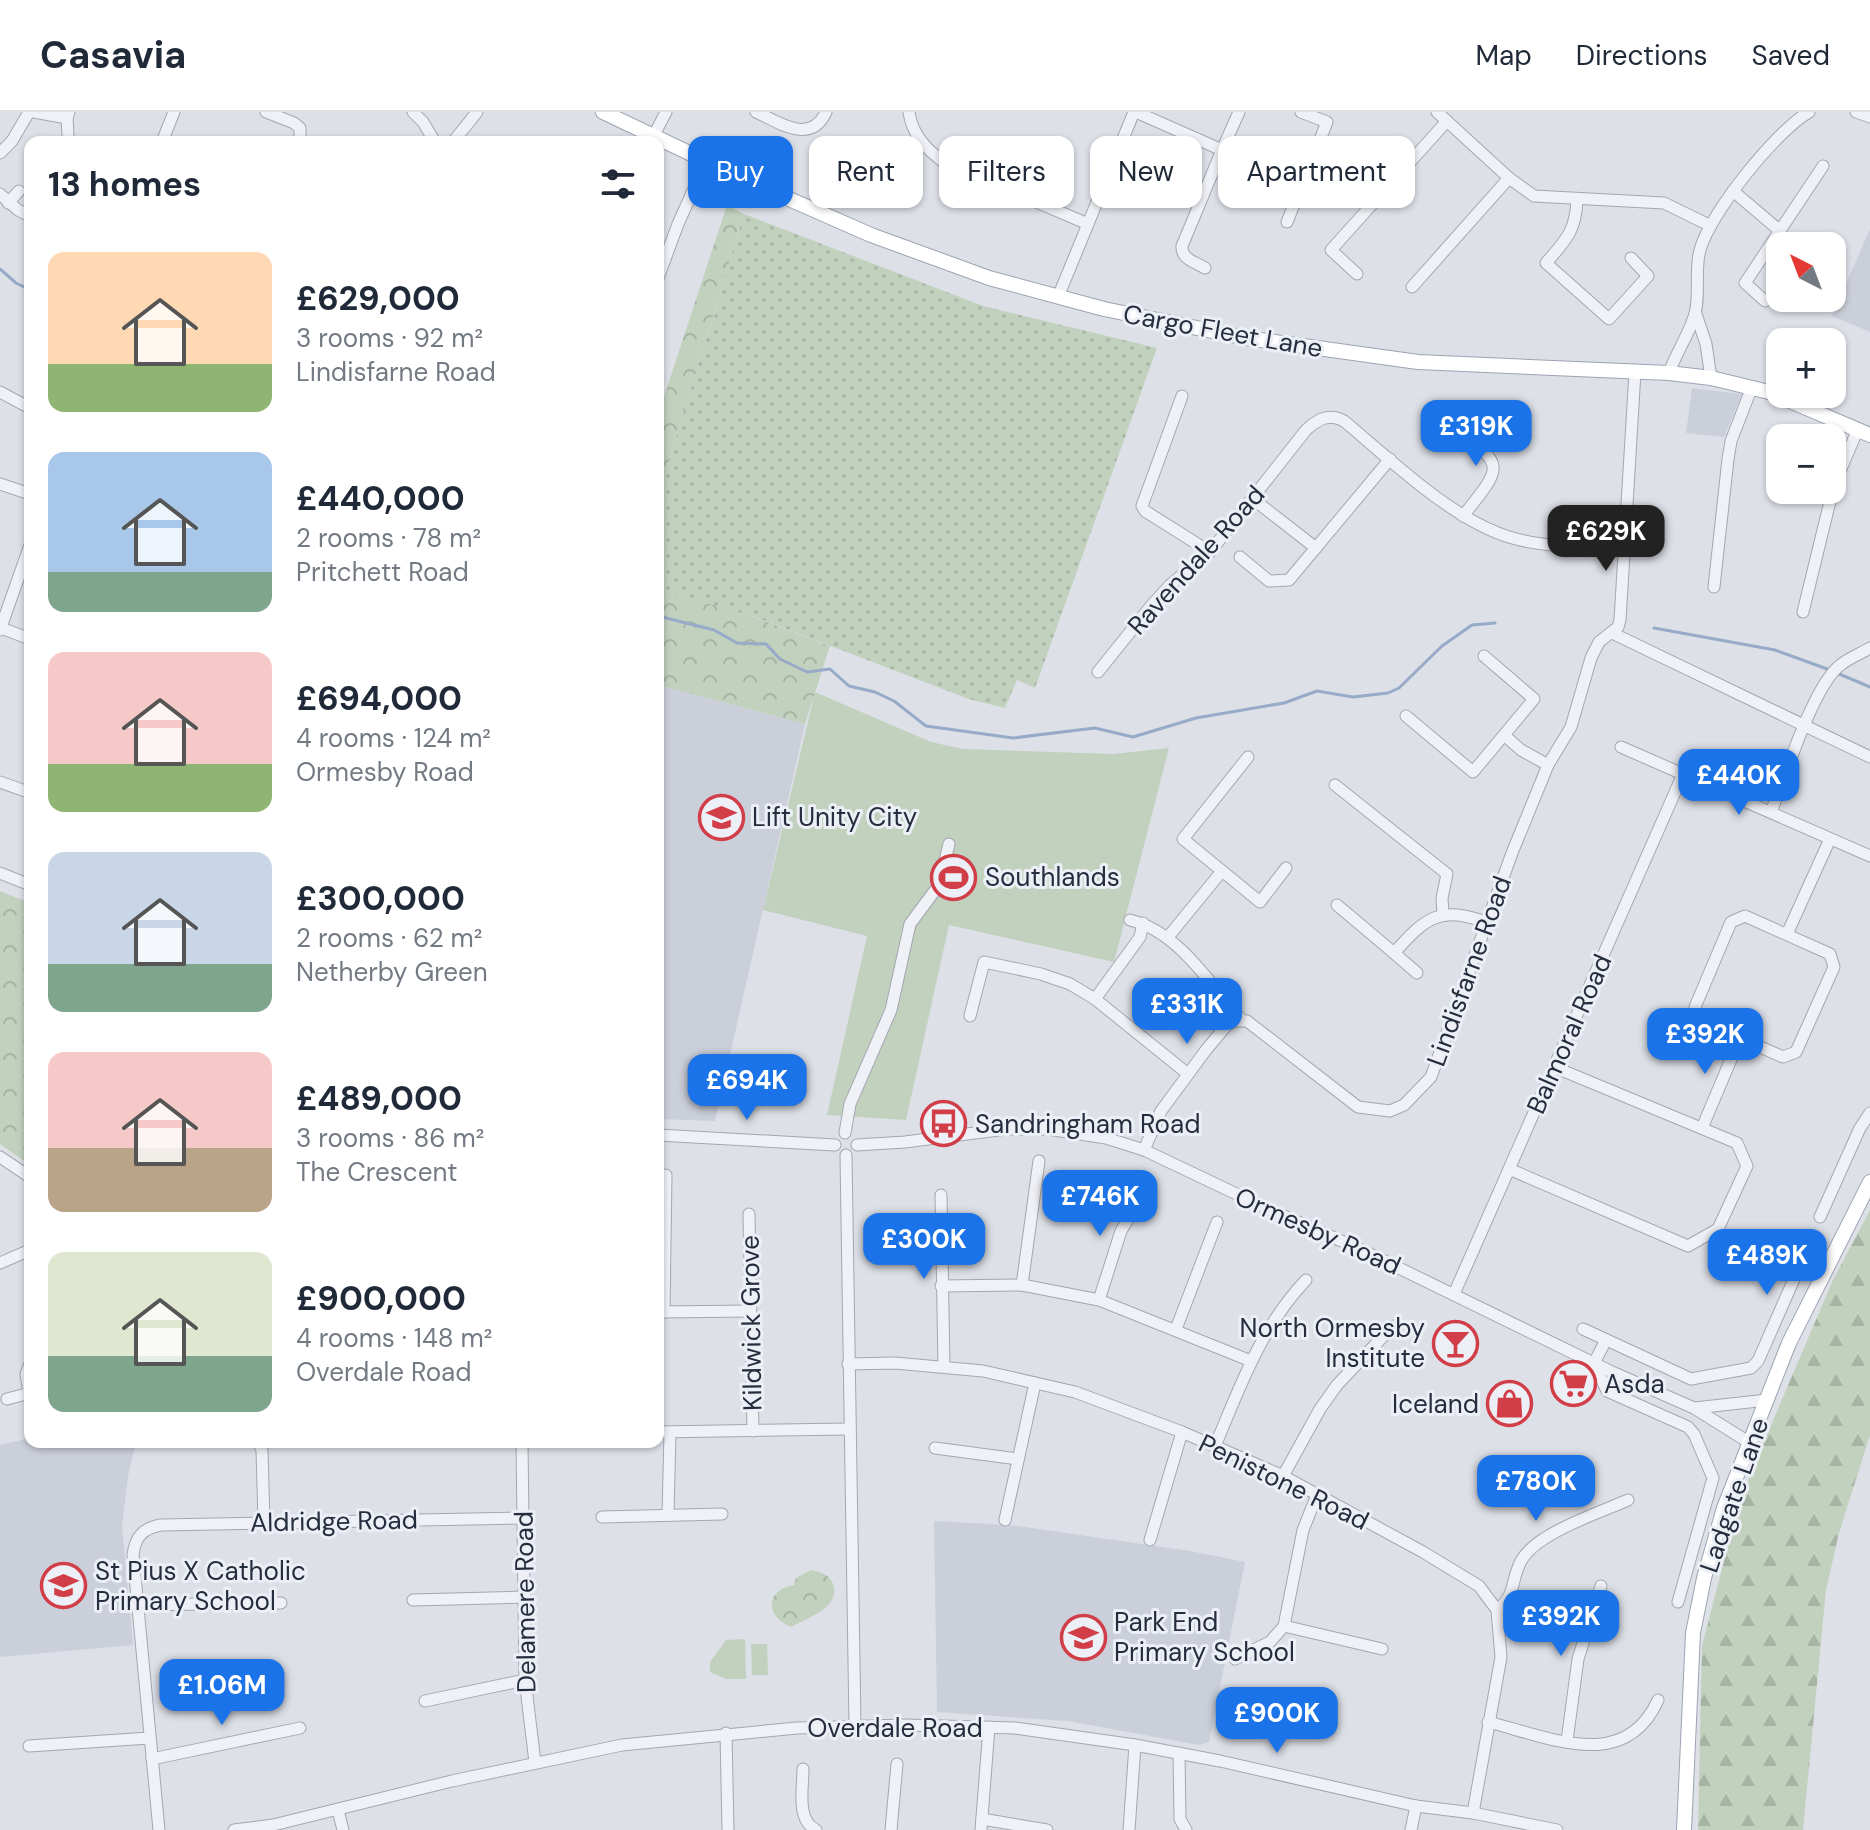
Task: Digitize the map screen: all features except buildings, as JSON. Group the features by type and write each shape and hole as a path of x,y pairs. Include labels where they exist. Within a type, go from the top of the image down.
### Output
{"main road":[{"name":"Cargo Fleet Lane","path":"603,112 651,136"},
{"name":"Cargo Fleet Lane","path":"664,142 688,154"},
{"name":"Cargo Fleet Lane","path":"793,200 871,235 989,278 1058,297 1246,338 1402,360 1669,373 1711,378 1752,387 1810,407 1864,432"},
{"name":"Ladgate Lane","path":"1681,1829 1693,1633 1704,1578 1724,1508 1789,1343 1870,1182"}],"street":[{"path":"0,153 32,112 68,115 68,135"},
{"path":"164,136 174,112"},
{"path":"266,112 294,123 300,128 300,136"},
{"path":"413,112 431,136"},
{"path":"458,136 477,112"},
{"path":"654,136 666,112"},
{"path":"756,112 803,131 813,129 826,112"},
{"path":"909,112 918,137 929,152 945,163 1088,224"},
{"path":"1058,297 1135,112 1218,148"},
{"path":"1228,136 1239,112"},
{"path":"1287,222 1327,122 1301,112"},
{"path":"1437,112 1509,178 1534,196 1664,203 1709,225"},
{"path":"1711,378 1706,344 1696,314 1697,262 1709,225 1733,191 1787,128 1809,112"},
{"path":"1856,112 1870,117"},
{"path":"1357,274 1331,250 1447,121"},
{"path":"1205,268 1187,259 1181,251 1218,160"},
{"path":"1765,301 1745,283 1823,166"},
{"path":"1412,287 1509,178"},
{"path":"19,191 4,199 24,212"},
{"path":"1733,191 1779,230"},
{"path":"1577,199 1577,217 1572,231 1546,263 1609,319 1648,276 1631,258"},
{"path":"664,256 688,202"},
{"path":"1669,373 1696,314"},
{"path":"1625,549 1635,372"},
{"path":"1714,587 1731,441 1752,387"},
{"path":"0,392 24,405"},
{"path":"1182,396 1142,506 1210,552"},
{"name":"Ravendale Road","path":"1098,672 1170,585 1210,552 1306,430 1324,417 1344,421 1463,516 1513,539 1625,549"},
{"path":"1451,424 1489,455 1494,464 1491,481 1463,516"},
{"path":"1803,612 1834,485 1864,432"},
{"path":"1240,557 1269,581 1289,580 1390,459"},
{"path":"0,484 24,492"},
{"path":"1253,499 1316,548"},
{"name":"Lindisfarne Road","path":"1130,920 1143,923 1168,937 1241,1019 1358,1107 1390,1111 1404,1105 1431,1077 1512,853 1548,765 1571,727 1591,658 1599,642 1612,633 1620,620 1625,549"},
{"path":"24,562 0,629 24,637"},
{"path":"1612,633 1870,757"},
{"path":"1771,812 1826,682 1839,666 1870,648"},
{"path":"1406,716 1473,772 1534,699 1484,656"},
{"path":"1504,735 1521,750 1548,765"},
{"path":"1621,747 1870,856"},
{"path":"1248,757 1183,839 1260,902 1286,868"},
{"name":"Balmoral Road","path":"1454,1294 1683,774"},
{"path":"0,782 24,791"},
{"path":"1335,785 1447,874 1442,898 1443,914"},
{"path":"1787,934 1830,839"},
{"path":"845,1133 850,1104 891,1010 910,924 939,885 949,844"},
{"path":"1168,937 1222,871"},
{"path":"0,873 24,883"},
{"path":"1337,905 1417,973"},
{"path":"1394,953 1418,926 1443,914 1471,917 1488,923"},
{"path":"1745,916 1830,954 1834,967 1796,1052 1783,1057 1740,1038 1700,1020 1695,1007 1731,922 1745,916"},
{"path":"1095,999 1140,937 1143,923"},
{"path":"970,1016 984,962 1041,974 1070,984 1095,999 1188,1074"},
{"path":"1144,1150 1161,1111 1188,1074 1226,1026 1241,1019"},
{"path":"1702,1128 1740,1038"},
{"path":"1509,1169 1688,1246 1718,1229 1747,1166 1737,1143 1554,1067"},
{"path":"1820,1217 1860,1128 1870,1113"},
{"name":"Ormesby Road","path":"857,1145 1006,1129 1048,1129 1106,1138 1144,1150 1694,1408 1750,1443"},
{"path":"845,1133 854,1137 857,1145 853,1153 846,1155 838,1152 835,1145 838,1137 845,1133"},
{"path":"664,1135 835,1145"},
{"path":"846,1155 855,1726"},
{"path":"0,1157 24,1173"},
{"path":"1022,1285 1039,1161"},
{"path":"664,1182 666,1175"},
{"path":"941,1195 944,1367"},
{"path":"1099,1300 1121,1231 1142,1195"},
{"name":"Kildwick Grove","path":"749,1214 753,1431"},
{"path":"1176,1329 1217,1222"},
{"path":"1583,1329 1691,1379 1751,1368 1758,1361 1809,1245"},
{"path":"0,1263 24,1253"},
{"path":"1215,1446 1251,1361 1277,1315 1306,1280"},
{"path":"941,1286 1022,1285 1099,1300 1251,1361"},
{"path":"664,1312 750,1311"},
{"path":"1283,1476 1337,1385 1393,1326"},
{"path":"1606,1340 1594,1363 1607,1391 1688,1427 1713,1478 1678,1602"},
{"name":"Penistone Road","path":"848,1364 983,1371 1075,1392 1182,1432 1283,1476 1423,1552 1479,1586 1497,1610"},
{"path":"1005,1520 1035,1383"},
{"path":"7,1399 24,1394"},
{"path":"1694,1408 1767,1400"},
{"path":"668,1515 664,1433 849,1429"},
{"path":"1150,1540 1182,1432"},
{"path":"261,1448 264,1522"},
{"name":"Delamere Road","path":"522,1448 525,1680 535,1762"},
{"path":"935,1448 1018,1459"},
{"path":"1235,1659 1270,1642 1284,1626 1303,1530 1317,1495"},
{"path":"1473,1813 1501,1657 1497,1610 1510,1600 1521,1561 1537,1542 1628,1500"},
{"path":"602,1517 722,1514"},
{"name":"Aldridge Road","path":"138,1605 134,1545 146,1529 161,1525 523,1518"},
{"path":"1567,1741 1578,1659 1601,1586"},
{"path":"413,1600 525,1597"},
{"path":"159,1830 138,1605 281,1603"},
{"path":"1284,1626 1382,1649"},
{"path":"425,1701 525,1680"},
{"path":"1488,1722 1567,1741 1605,1745 1620,1742 1639,1729 1650,1717 1658,1700"},
{"name":"Overdale Road","path":"234,1830 273,1825 535,1762 622,1745 726,1733 855,1726 989,1727 1135,1745 1342,1787 1416,1806 1473,1813 1557,1830"},
{"path":"989,1727 982,1824 1047,1830"},
{"path":"152,1759 300,1728"},
{"path":"726,1733 728,1830"},
{"path":"29,1746 149,1738"},
{"path":"1129,1830 1135,1745"},
{"path":"1179,1753 1180,1819 1186,1830"},
{"path":"891,1830 897,1764"},
{"path":"803,1769 804,1818 808,1826 816,1830"},
{"path":"1411,1830 1416,1806"},
{"path":"338,1810 343,1830"}],"shaded area":[{"path":"1870,229 1870,332 1832,316 1834,312 1846,312 1846,284"},
{"path":"1692,388 1742,394 1724,437 1686,433"},
{"name":"Lift Unity City","path":"664,687 805,724 715,1121 664,1119"},
{"name":"St Pius X Catholic Primary School","path":"24,1439 24,1448 135,1448 122,1526 133,1645 0,1657 0,1445"},
{"name":"Park End Primary School","path":"934,1521 1010,1525 1245,1562 1209,1742 1199,1745 1068,1721 937,1712"}],"green space":[{"path":"726,208 733,208 744,214 664,478 664,397"},
{"path":"744,214 983,306 1157,348 1035,688 1017,680 1005,708 969,699 753,616 664,592 664,478"},
{"path":"664,592 744,613 830,646 805,724 664,687"},
{"name":"Southlands","path":"815,692 931,742 963,749 1113,754 1169,748 1114,962 949,925 906,1120 827,1115 867,936 763,910"},
{"path":"0,891 24,901 24,1161 0,1144"},
{"path":"1870,1210 1870,1435 1839,1533 1826,1590 1803,1830 1698,1830 1702,1646 1736,1514 1833,1280"},
{"path":"811,1570 830,1578 834,1592 832,1599 821,1611 791,1627 776,1616 773,1598 784,1588 794,1585 796,1578"},
{"path":"745,1639 746,1679 726,1679 710,1672 710,1662 726,1640"},
{"path":"751,1644 767,1644 768,1675 752,1675"}],"waterway":[{"path":"0,269 24,287"},
{"path":"664,618 714,630 737,643 766,644 780,659 807,672 830,669 849,686 875,692 894,701 926,726 1013,738 1095,728 1133,737 1196,718 1284,703 1317,691 1353,697 1388,693 1399,688 1442,646 1472,625 1495,623"},
{"path":"1654,628 1775,650 1830,670"},
{"path":"1837,673 1870,687"}],"place":[{"name":"Lift Unity City","path":"721,817"},
{"name":"Southlands","path":"954,877"},
{"name":"Sandringham Road","path":"944,1124"},
{"name":"North Ormesby Institute","path":"1456,1343"},
{"name":"Asda","path":"1573,1384"},
{"name":"Iceland","path":"1510,1404"},
{"name":"St Pius X Catholic Primary School","path":"64,1586"},
{"name":"Park End Primary School","path":"1083,1637"}]}
